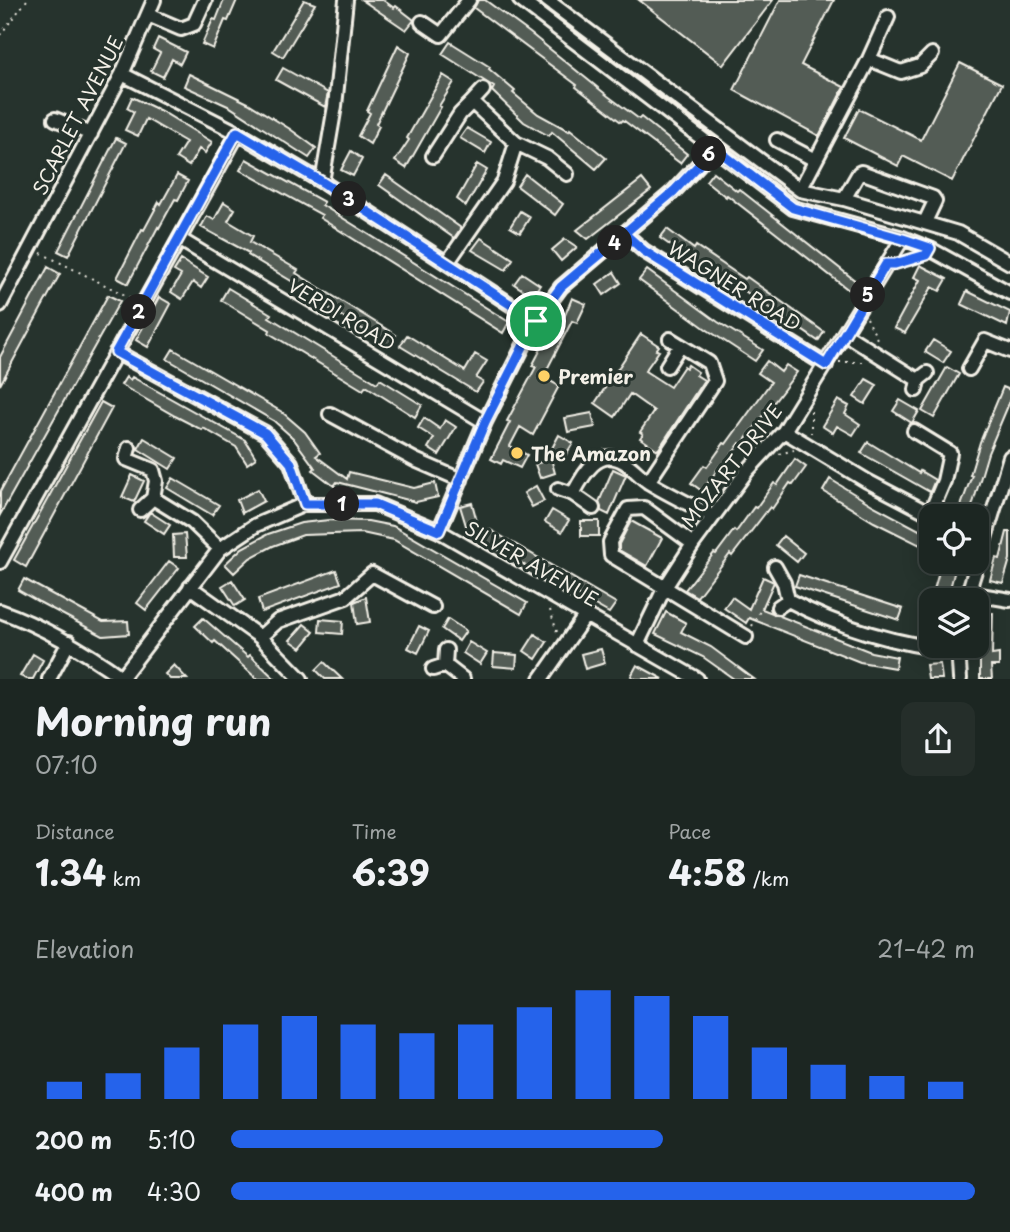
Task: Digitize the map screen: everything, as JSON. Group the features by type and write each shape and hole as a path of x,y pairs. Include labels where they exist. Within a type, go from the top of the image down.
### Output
{"street":[{"name":"SCARLET AVENUE","path":"0,304 122,74 154,0"},
{"path":"148,15 181,29 194,24 205,0"},
{"path":"322,182 335,106 346,0"},
{"path":"422,22 441,35 469,0"},
{"path":"520,0 793,208 930,248 1010,293"},
{"path":"547,0 800,190 844,199 958,233 1010,263"},
{"path":"800,190 869,59 888,17"},
{"path":"869,59 901,72 920,66 932,54"},
{"path":"122,74 237,132 322,182 536,321"},
{"path":"433,156 460,114 483,90"},
{"path":"472,102 516,143 547,158 567,174"},
{"path":"55,119 91,135"},
{"path":"0,562 237,132"},
{"path":"777,139 815,160"},
{"path":"447,263 504,181 516,143"},
{"path":"439,531 485,422 536,321 561,287 674,191 715,148"},
{"path":"844,199 862,172 933,198 935,201 925,222"},
{"name":"WAGNER ROAD","path":"625,234 644,251 826,365"},
{"name":"VERDI ROAD","path":"179,239 485,422"},
{"name":"MOZART DRIVE","path":"637,645 664,589 693,544 747,471 784,431 903,239"},
{"path":"845,334 920,381"},
{"path":"969,369 985,341 1010,351"},
{"path":"648,482 715,381 709,363 675,343 667,366"},
{"path":"116,352 265,433 291,463 305,504"},
{"path":"330,414 415,460 461,480"},
{"path":"784,431 867,481 919,508"},
{"path":"914,431 950,453 936,504"},
{"path":"129,448 126,459 153,470 156,481 153,498 140,510"},
{"path":"989,516 1010,457"},
{"path":"573,494 584,471 596,460 611,458 623,461 648,482 712,516"},
{"path":"558,489 573,494 593,508"},
{"path":"153,498 192,522 220,549"},
{"name":"SILVER AVENUE","path":"123,678 220,549 256,525 305,504 375,504 439,531 697,679"},
{"path":"693,544 644,508 628,509 610,542 611,555 664,589 740,630"},
{"path":"775,567 784,583 783,604 880,637 919,647"},
{"path":"260,638 278,621 349,603 372,574 433,607"},
{"path":"190,587 260,638 301,679"},
{"path":"989,598 1010,600"},
{"path":"0,611 69,642 123,678"},
{"path":"541,679 585,616"},
{"path":"49,679 69,642"},
{"path":"446,650 439,667 463,679"},
{"path":"959,658 960,679"}],"path":[{"path":"0,35 27,0"},
{"path":"30,248 143,304"},
{"path":"886,264 926,255 930,248"},
{"path":"552,597 548,604 564,648"},
{"path":"740,630 762,607 783,604"}],"building":[{"path":"224,0 237,0 213,49 202,44"},
{"path":"304,0 315,4 283,57 273,51"},
{"path":"362,0 383,0 414,20 406,30"},
{"path":"478,0 485,0 530,33 608,96 639,119 641,117 687,154 680,163 623,120 621,122 576,87 577,85 474,8"},
{"path":"639,0 773,0 723,65"},
{"path":"780,0 834,0 801,65 844,87 819,136 734,90"},
{"path":"158,38 186,52 180,64 172,59 163,77 151,71 160,53 153,49"},
{"path":"450,42 490,67 489,69 515,91 513,93 538,114 569,131 570,129 606,158 596,169 552,132 549,136 524,122 492,91 494,87 442,54"},
{"path":"398,45 410,53 376,124 379,126 370,144 358,136"},
{"path":"960,63 1002,84 952,181 903,156 898,166 844,138 859,109 921,140"},
{"path":"283,68 328,93 325,107 276,80"},
{"path":"189,74 248,103 316,148 309,158 230,107 184,86"},
{"path":"443,75 454,82 406,168 395,161"},
{"path":"132,97 212,142 205,153 199,149 189,166 176,158 186,142 146,119 138,136 125,130 134,112 127,108"},
{"path":"467,128 491,142 485,153 460,138"},
{"path":"116,138 126,143 68,256 58,251"},
{"path":"351,151 362,159 353,176 341,170"},
{"path":"246,159 324,202 322,205 509,322 503,333 320,218 322,215 240,170"},
{"path":"477,164 487,170 466,206 457,199"},
{"path":"713,172 737,191 739,189 857,282 850,291 706,181"},
{"path":"525,174 563,204 555,215 517,186"},
{"path":"177,175 188,181 158,227 128,284 117,278 142,229 144,230 159,202 161,204"},
{"path":"386,175 461,228 454,238 379,185"},
{"path":"642,179 651,190 588,239 577,230"},
{"path":"224,202 235,209 228,221 253,236 250,242 298,270 296,273 396,335 390,346 296,288 298,285 248,255 249,253 201,227 207,216 214,220"},
{"path":"520,211 530,217 520,233 510,227"},
{"path":"667,229 694,249 696,246 745,279 747,277 824,332 818,341 733,283 732,285 708,268 707,270 660,238"},
{"path":"481,238 513,259 506,270 472,250"},
{"path":"565,239 577,247 561,261 552,250"},
{"path":"181,260 208,277 201,288 193,282 182,299 171,292 181,275 174,271"},
{"path":"920,265 947,279 940,291 932,287 905,333 894,328 920,280 914,277"},
{"path":"48,267 60,274 0,385 0,357"},
{"path":"647,270 718,322 763,350 755,361 639,280"},
{"path":"614,272 621,283 604,295 597,284"},
{"path":"522,273 540,285 532,296 514,284"},
{"path":"228,288 271,314 269,317 377,383 380,379 422,405 415,417 366,386 363,390 269,333 270,330 221,300"},
{"path":"967,291 1010,312 1007,326 961,304"},
{"path":"108,295 120,301 0,515 0,492"},
{"path":"159,297 171,304 148,347 136,340"},
{"path":"572,298 586,304 577,323 572,321 543,377 559,386 533,435 520,427 510,446 527,455 520,468 503,460 501,464 491,459 510,422 507,421 536,367 532,366 542,347 556,323 561,325"},
{"path":"641,334 659,346 656,350 659,351 645,371 670,387 684,366 686,368 688,365 704,380 658,450 640,438 643,434 640,432 654,411 630,394 615,417 595,403"},
{"path":"407,335 465,371 475,354 487,361 476,378 483,382 476,392 400,346"},
{"path":"933,340 951,351 943,363 925,352"},
{"path":"173,349 282,412 305,432 320,453 316,456 347,479 349,472 414,488 435,483 438,497 416,502 337,482 334,486 313,470 315,468 293,438 274,421 167,359"},
{"path":"767,361 781,372 786,365 797,372 702,491 691,483 704,465 707,467 724,443 726,444 771,382 758,373"},
{"path":"947,367 959,374 934,418 922,411"},
{"path":"126,377 130,380 132,377 245,440 256,458 247,464 236,447 121,385"},
{"path":"866,379 877,385 865,404 854,397"},
{"path":"1003,387 1010,390 1010,401 988,453 973,504 962,504 972,475 980,442"},
{"path":"838,400 849,406 845,414 860,424 853,435 837,426 833,433 822,426"},
{"path":"900,400 919,411 912,423 893,411"},
{"path":"101,402 112,408 26,567 14,560"},
{"path":"592,413 595,427 568,432 565,418"},
{"path":"424,418 440,429 445,420 456,427 439,455 428,448 434,438 418,428"},
{"path":"559,435 573,443 565,456 551,450"},
{"path":"144,438 177,458 170,469 138,449"},
{"path":"868,442 935,480 930,492 861,453"},
{"path":"551,459 555,473 540,478 535,464"},
{"path":"795,459 806,467 793,485 790,483 772,509 770,507 697,597 685,590 714,553 716,554 734,530 736,532 754,507 756,508 774,483 777,485"},
{"path":"613,469 626,475 609,515 601,511 599,502"},
{"path":"132,475 144,481 134,502 122,497"},
{"path":"173,478 219,505 212,515 167,488"},
{"path":"830,479 919,530 919,544 874,522 823,491"},
{"path":"536,486 544,501 532,507 524,493"},
{"path":"258,489 264,501 242,513 237,500"},
{"path":"472,503 479,529 468,532 460,506"},
{"path":"552,510 569,520 562,532 545,522"},
{"path":"150,512 170,525 164,534 144,521"},
{"path":"329,520 368,521 393,526 527,603 521,614 394,540 362,533 303,535 250,558 234,573 225,564 242,548 268,534 301,523"},
{"path":"581,521 599,521 599,536 581,536"},
{"path":"631,521 662,538 647,566 619,550 619,544"},
{"path":"489,529 616,603 609,613 482,541"},
{"path":"1007,532 1010,532 1010,559 1003,583 990,580 996,558 1000,559"},
{"path":"185,534 187,557 174,557 173,535"},
{"path":"783,536 804,553 797,562 776,545"},
{"path":"169,561 179,568 146,610 137,603"},
{"path":"336,570 341,583 262,612 258,599"},
{"path":"938,574 954,574 950,588 934,588"},
{"path":"799,575 903,609 899,620 795,586"},
{"path":"763,577 774,582 762,609 871,652 897,657 895,668 860,662 749,618 746,623 724,608 732,597 749,609"},
{"path":"24,579 103,622 128,621 129,634 103,636 18,590"},
{"path":"232,580 245,600 235,606 222,586"},
{"path":"366,597 370,622 357,624 354,602"},
{"path":"666,612 686,623 681,632 711,647 754,679 734,679 703,657 655,634"},
{"path":"989,613 993,613 992,655 999,654 999,666 991,666 992,679 980,679 980,658 989,658"},
{"path":"203,618 248,657 250,655 275,679 257,679 215,641 213,643 195,626"},
{"path":"320,619 343,621 342,634 319,632"},
{"path":"448,619 466,631 459,641 442,629"},
{"path":"304,624 314,632 301,648 290,640"},
{"path":"419,626 429,631 418,653 408,648"},
{"path":"535,634 547,642 536,659 524,651"},
{"path":"469,642 487,653 480,664 463,653"},
{"path":"601,649 605,663 585,669 581,654"},
{"path":"494,653 517,655 516,668 493,666"},
{"path":"33,654 43,660 33,679 27,679 20,676"},
{"path":"324,662 342,679 325,679 316,670"},
{"path":"940,664 942,679 928,679 926,665"},
{"path":"174,665 187,679 170,679 165,674"},
{"path":"637,665 663,679 636,679 631,676"}],"place":[{"name":"Premier","path":"544,376"},
{"name":"The Amazon","path":"517,453"}],"route":[{"path":"536,321 485,422 439,531 375,504 305,504 291,463 265,433 116,352 237,132 322,182 536,321 561,287 625,234 644,251 826,365 886,264 926,255 930,248 793,208 715,148 674,191 561,287 536,321"}]}
